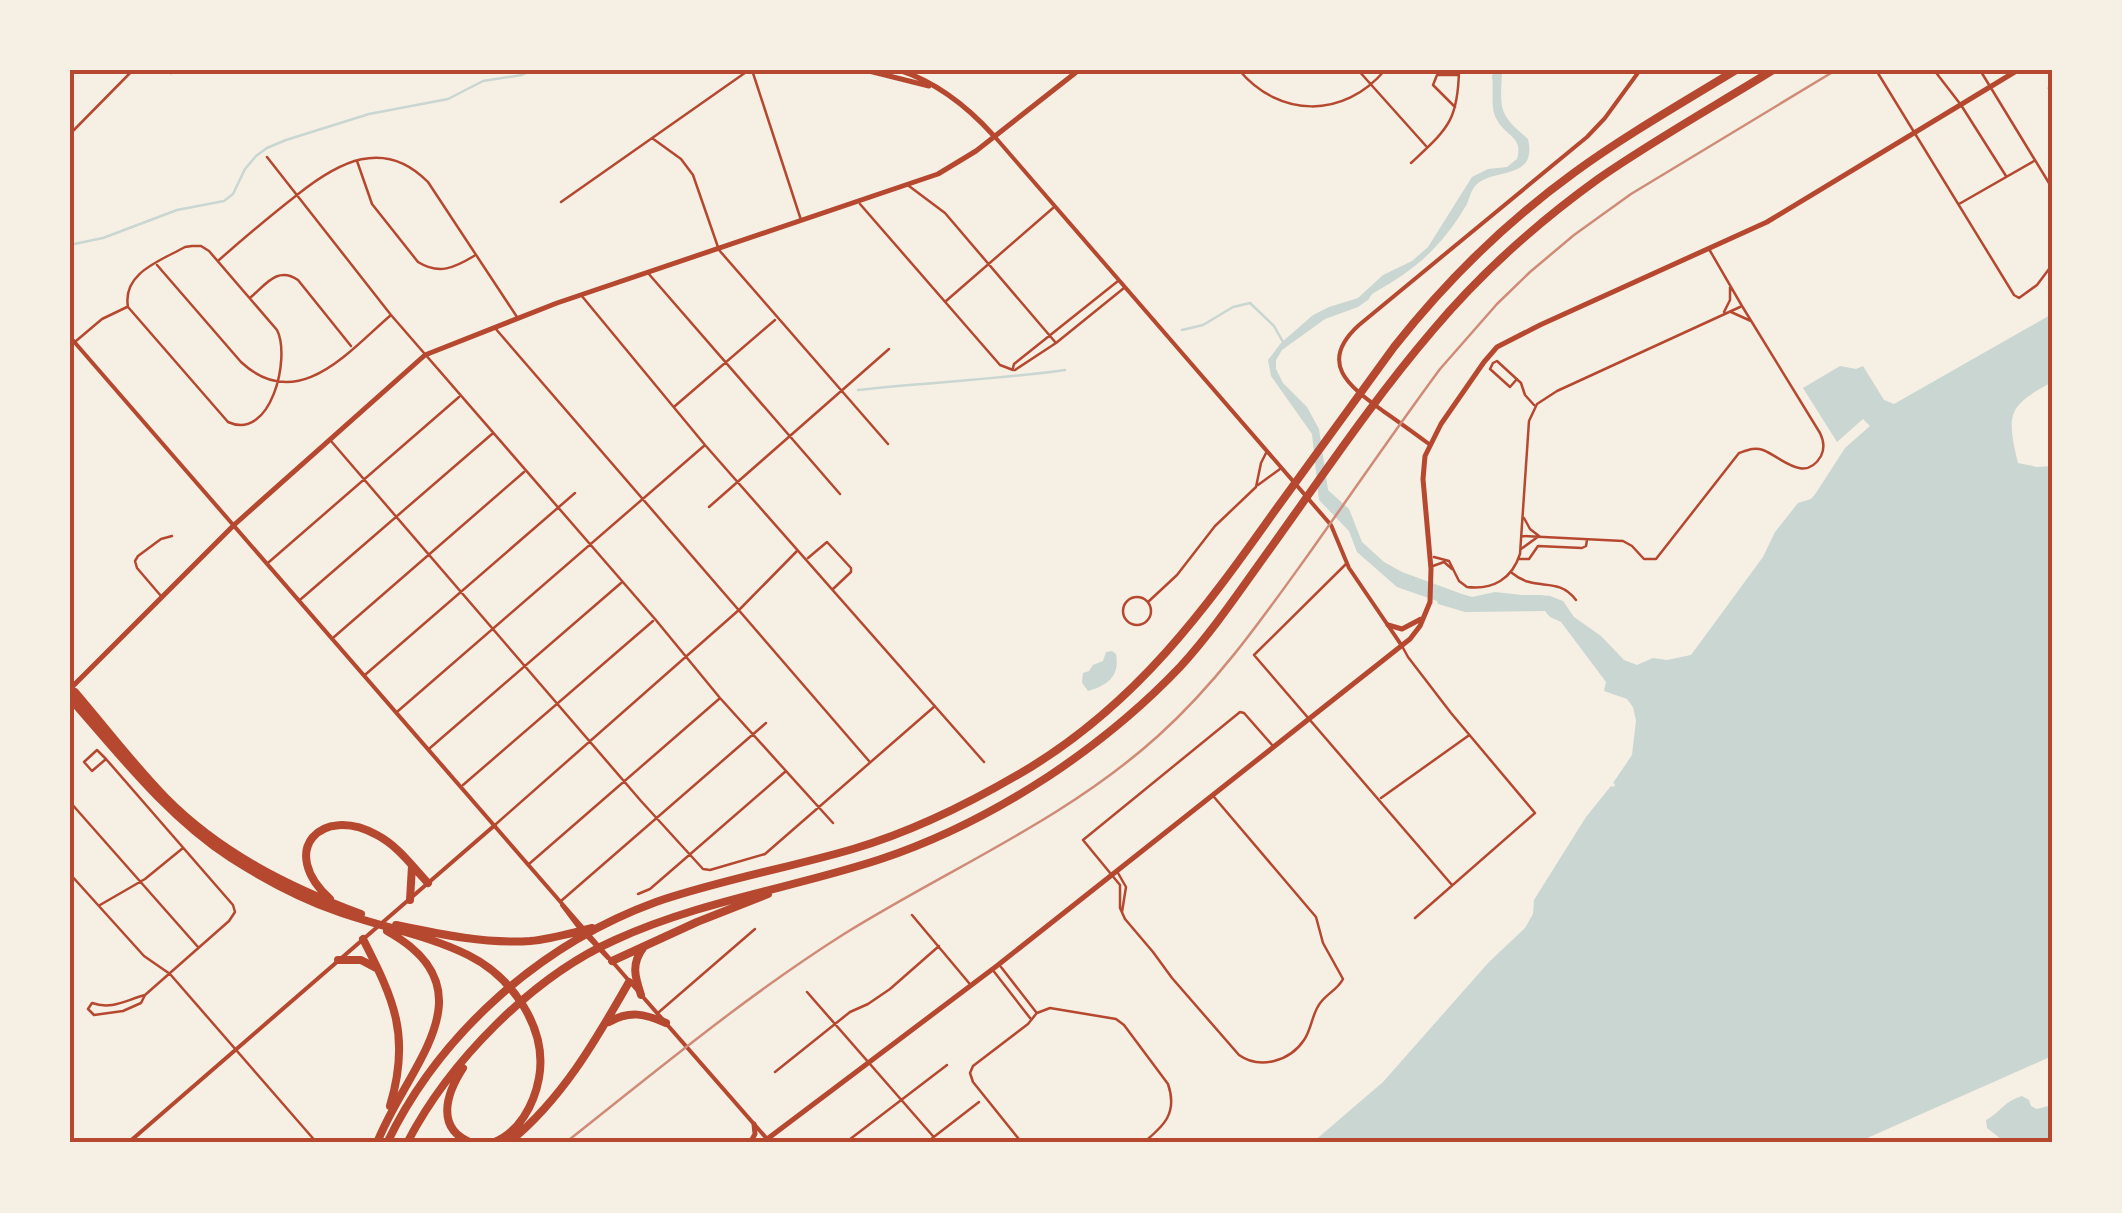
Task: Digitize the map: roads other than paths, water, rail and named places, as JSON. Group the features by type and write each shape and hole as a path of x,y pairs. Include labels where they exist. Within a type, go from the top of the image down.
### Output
{"highway":[{"path":"387,1143 424,1080 484,1011 532,970 601,926 656,902 856,849 910,829 1033,766 1088,726 1151,670 1211,600 1355,400 1462,268 1511,223 1595,158 1736,70"},
{"path":"407,1143 440,1091 476,1046 530,994 584,957 614,940 698,908 878,860 965,824 1018,796 1100,740 1181,666 1221,617 1380,397 1480,277 1531,231 1624,162 1773,70"},
{"path":"70,693 75,692 152,784 196,825 258,868 338,905 472,953 502,976 522,997 542,1042 543,1058 540,1088 530,1114 508,1143"},
{"path":"70,693 159,798 204,839 268,880 320,904 459,951 502,976"},
{"path":"338,905 318,888 306,867 308,845 321,830 342,825 366,830 403,854 428,883"},
{"path":"408,901 412,866"},
{"path":"612,961 713,915 816,877"},
{"path":"360,919 389,932 419,954 434,978 439,1002 436,1030 377,1143"},
{"path":"396,925 514,942 553,938 601,926"},
{"path":"364,938 394,1006 400,1037 398,1072 386,1122"},
{"path":"641,995 634,965 644,946"},
{"path":"338,960 360,960 377,969"},
{"path":"508,1143 553,1100 630,982"},
{"path":"606,1024 634,1013 666,1023"},
{"path":"492,1143 514,1130 534,1095 540,1055 532,1017"},
{"path":"472,1143 451,1127 446,1107 476,1046"}],"main road":[{"path":"865,70 932,86"},
{"path":"899,70 924,79 965,107 994,137"},
{"path":"70,693 234,525 426,354 581,295 802,222 956,164 1079,70"},
{"path":"767,1142 996,967 1402,646 1420,626 1430,602 1431,569 1422,479 1425,456 1484,362 1503,343 1782,213 2018,70"},
{"path":"1388,625 1402,629 1424,618"},
{"path":"750,1143 755,1134 754,1124"}],"street":[{"path":"70,134 133,70"},
{"path":"561,202 750,70 802,222"},
{"path":"1358,70 1428,148"},
{"path":"1242,71 1256,88 1276,100 1327,106 1370,85 1385,70"},
{"path":"1430,445 1349,385 1340,366 1343,342 1359,324 1587,137 1640,70"},
{"path":"1876,70 2011,291 2018,298 2036,285 2052,265"},
{"path":"1934,70 2006,176"},
{"path":"1980,70 2052,188"},
{"path":"1411,162 1445,130 1456,108 1459,73 1439,75 1433,85 1456,108"},
{"path":"2052,82 2052,104"},
{"path":"994,137 1334,528 1347,564 1408,657 1535,813 1415,918"},
{"path":"652,138 681,160 693,175 719,250 888,444"},
{"path":"267,158 390,315 833,824"},
{"path":"218,261 328,172 356,160 386,158 404,164 428,182 518,318"},
{"path":"356,160 372,204 418,262 442,270 476,254"},
{"path":"1959,204 2036,160"},
{"path":"908,184 944,212 1056,343"},
{"path":"858,202 1000,366 1020,368 1125,288"},
{"path":"945,302 1055,206"},
{"path":"185,247 205,248 281,337 271,402 245,426 228,422 128,307 126,293 132,280 156,264 185,247"},
{"path":"1522,536 1623,541 1644,558 1656,559 1739,453 1763,450 1798,468 1808,468 1818,460 1824,450 1822,438 1709,248"},
{"path":"156,264 241,362 256,374 276,381 294,382 330,368 390,315"},
{"path":"648,273 840,494"},
{"path":"250,298 274,276 291,275 353,348"},
{"path":"1013,370 1014,364 1118,280"},
{"path":"1721,316 1728,304 1730,286"},
{"path":"581,295 706,445 984,762"},
{"path":"1430,557 1447,559 1462,584 1477,588 1496,584 1511,572 1521,549 1529,421 1536,406 1557,391 1742,306"},
{"path":"128,307 72,340 767,1142"},
{"path":"1729,312 1752,322"},
{"path":"674,407 777,318"},
{"path":"494,327 871,763"},
{"path":"709,507 890,349"},
{"path":"1517,380 1510,387 1490,368 1493,362 1497,361 1517,380 1536,406"},
{"path":"268,563 461,395"},
{"path":"300,600 493,433"},
{"path":"330,440 704,870 765,854 935,706"},
{"path":"397,712 706,445"},
{"path":"1256,486 1260,463 1267,452"},
{"path":"1148,602 1178,575 1215,526 1256,486 1282,468"},
{"path":"332,638 526,470"},
{"path":"364,675 575,493"},
{"path":"1524,516 1539,536"},
{"path":"162,597 135,561 161,539 172,536"},
{"path":"1521,549 1539,536"},
{"path":"1519,559 1529,559 1538,546 1582,548 1588,539"},
{"path":"806,559 824,542 829,543 852,570 833,589"},
{"path":"128,1143 590,742 740,609 798,550"},
{"path":"1431,569 1444,562 1453,570"},
{"path":"1347,564 1254,655 1452,885"},
{"path":"1511,572 1522,582 1565,589 1576,600"},
{"path":"429,749 622,582"},
{"path":"1140,597 1148,602 1151,612 1147,620 1137,624 1127,620 1124,609 1129,600 1140,597"},
{"path":"462,786 655,619"},
{"path":"528,865 720,698"},
{"path":"1213,796 1313,912 1323,944 1343,978 1318,1006 1304,1041 1276,1060 1252,1062 1239,1055 1122,915 1126,888 1084,842 1238,713 1244,713 1274,747"},
{"path":"560,902 766,723"},
{"path":"1379,800 1469,735"},
{"path":"106,759 235,912 230,921 145,995 115,1005 92,1004 89,1012 108,1014 130,1009 141,1003 145,995"},
{"path":"638,894 650,889 786,771"},
{"path":"70,802 199,948"},
{"path":"98,906 141,882 182,848"},
{"path":"70,874 144,956 170,974 317,1143"},
{"path":"912,915 971,985"},
{"path":"658,1014 754,929"},
{"path":"775,1072 852,1010 890,990 939,946"},
{"path":"996,967 1037,1013"},
{"path":"996,967 1031,1019"},
{"path":"807,992 939,1143"},
{"path":"1022,1143 970,1073 973,1066 1037,1013 1050,1008 1111,1017 1124,1025 1168,1084 1169,1117 1143,1143"},
{"path":"845,1143 947,1065"},
{"path":"926,1143 979,1102"}],"waterway":[{"path":"74,244 103,238 177,210 224,201 233,194 256,156 286,140 369,114 448,99 483,81 532,70"},
{"path":"1182,330 1203,325 1233,307 1250,303 1274,326 1283,342"},
{"path":"858,390 1065,370"}],"railway":[{"path":"565,1143 808,958 1046,818 1158,736 1238,650 1440,369 1497,304 1574,235 1631,194 1836,70"}]}
